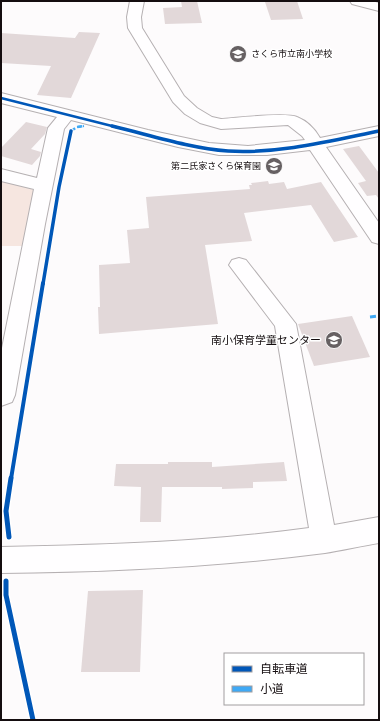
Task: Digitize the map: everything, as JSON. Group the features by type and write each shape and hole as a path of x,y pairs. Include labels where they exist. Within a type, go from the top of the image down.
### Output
{"street":[{"path":"137,1 134,17 136,28 178,99 191,111 206,120 221,124 291,120 300,125 309,132 326,160 377,231"},
{"path":"357,1 379,7"},
{"path":"1,98 194,146 228,151 258,151 379,132"},
{"path":"1,396 4,394 36,224 56,128 67,115"},
{"path":"1,175 25,182 45,185"},
{"path":"239,264 285,324 319,516 325,540"},
{"path":"1,560 184,554 240,550 325,540 379,530"}],"shaded area":[{"path":"1,180 34,190 36,196 23,246 1,246"}],"building":[{"path":"181,1 197,1 202,23 165,24 163,8 182,7"},
{"path":"297,1 303,19 271,20 265,2"},
{"path":"79,32 100,33 71,98 37,95 51,66 1,63 1,33 75,38"},
{"path":"26,122 47,127 45,134 31,149 41,152 40,156 32,165 1,156 1,148"},
{"path":"359,146 379,173 379,199 376,195 367,196 358,183 366,181 343,149"},
{"path":"268,181 269,184 284,182 287,189 321,182 358,237 334,242 311,205 244,213 252,241 205,245 218,324 99,334 99,265 130,263 127,230 149,228 146,197 250,189 249,185 252,185 251,183"},
{"path":"352,316 370,357 314,366 298,324"},
{"path":"168,462 212,462 212,467 284,462 287,481 253,482 253,488 222,489 222,487 162,487 161,522 140,522 141,487 114,486 116,464 168,464"},
{"path":"143,590 140,672 81,672 88,591"}],"marked path":[{"path":"71,131 77,127 84,126"},
{"path":"370,317 379,316"}],"cycle path":[{"path":"1,98 178,142 229,151 286,148 379,131"},
{"path":"9,537 6,511 59,187 71,131"},
{"path":"6,581 6,595 33,720"}],"place":[{"name":"さくら市立南小学校","path":"238,54"},
{"name":"第二氏家さくら保育園","path":"274,166"},
{"name":"南小保育学童センター","path":"334,340"}]}
